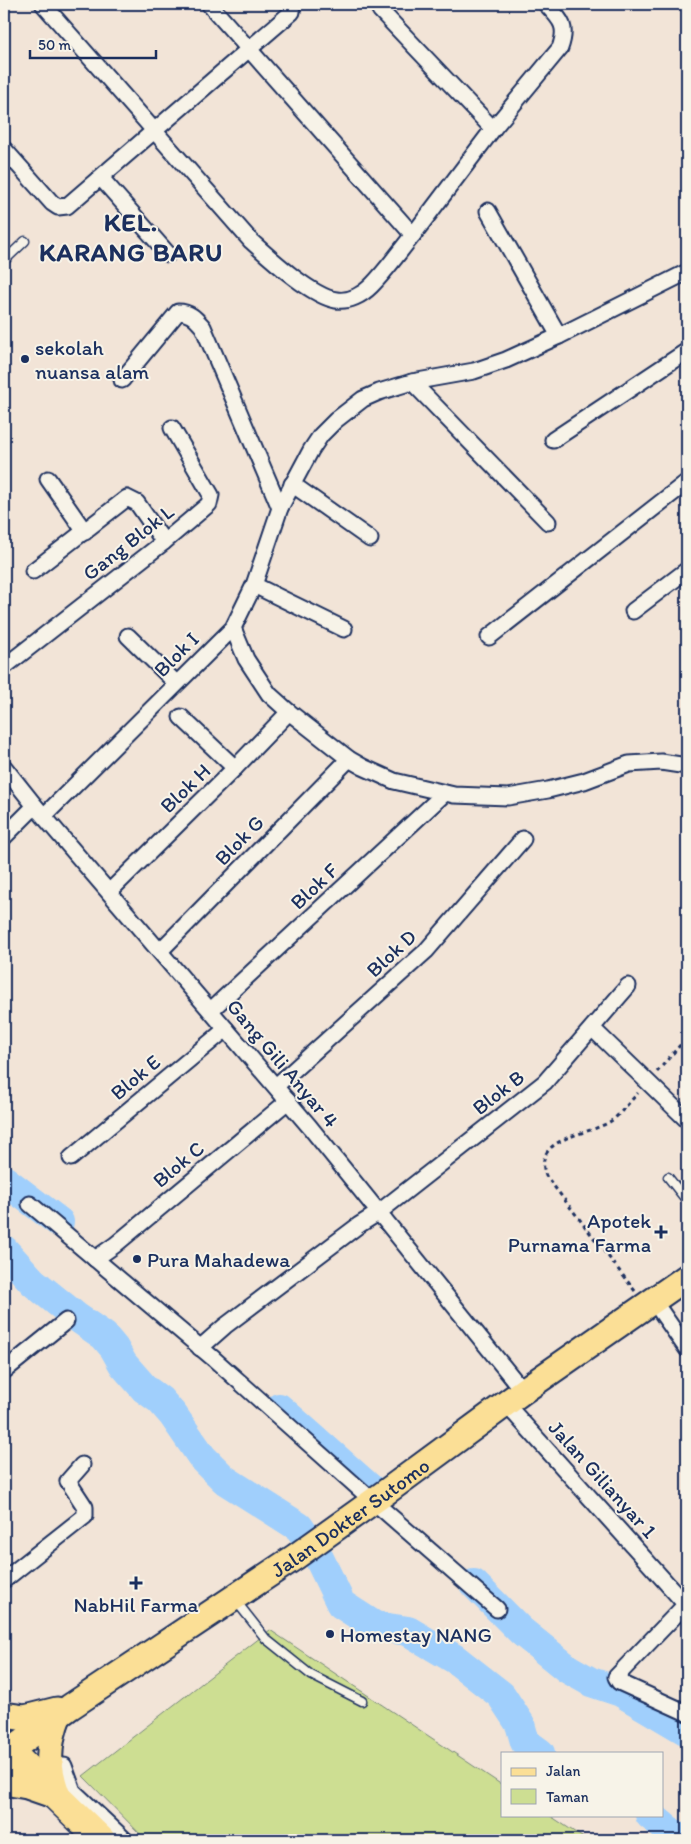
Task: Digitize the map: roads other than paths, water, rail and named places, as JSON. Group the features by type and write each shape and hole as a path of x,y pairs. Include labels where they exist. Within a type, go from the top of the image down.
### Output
{"highway":[{"path":"5,1751 101,1840"}],"main road":[{"name":"Jalan Dokter Sutomo","path":"5,1751 294,1557 514,1398 687,1277"},
{"path":"4,1715 26,1718 64,1710"},
{"path":"57,1798 49,1766 49,1749 52,1731 64,1710"},
{"path":"4,1782 27,1786 57,1798"}],"street":[{"path":"43,4 252,241 272,260 304,284 324,296 336,300 345,300 362,293 371,286 493,128 560,48 564,36 562,25 546,4"},
{"path":"208,4 412,235"},
{"path":"380,10 493,128"},
{"path":"4,149 52,203 58,207 67,206 292,12"},
{"path":"101,178 168,254"},
{"path":"488,211 559,336"},
{"name":"Blok I","path":"4,836 40,811 233,628 254,585 280,508 310,450 321,435 336,420 364,399 379,392 412,382 474,371 506,360 559,336 687,272"},
{"path":"122,380 178,312 186,312 191,315 203,327 280,508"},
{"path":"553,440 687,351"},
{"path":"412,382 548,522"},
{"name":"Gang Blok L","path":"4,667 204,509 212,495 172,428"},
{"path":"48,479 85,532"},
{"path":"489,637 687,482"},
{"path":"292,484 370,539"},
{"path":"33,571 128,498 136,503 164,542"},
{"path":"633,611 687,570"},
{"path":"254,585 344,629"},
{"path":"233,628 246,659 269,694 349,759 394,781 445,794 472,797 508,797 584,781 629,764 661,762 687,766"},
{"path":"128,636 176,683"},
{"name":"Blok H","path":"109,892 289,712"},
{"path":"181,717 235,768"},
{"name":"Blok G","path":"160,951 349,759"},
{"name":"Gang Gili Anyar 4","path":"4,767 336,1158 514,1398"},
{"name":"Blok F","path":"211,1010 445,794"},
{"name":"Blok D","path":"276,1086 426,951 523,839"},
{"name":"Blok B","path":"201,1347 214,1335 359,1225 378,1213 545,1082 628,986"},
{"path":"592,1028 649,1081 687,1120"},
{"name":"Blok E","path":"71,1158 226,1029"},
{"name":"Blok C","path":"95,1259 116,1245 288,1101"},
{"path":"30,1204 379,1497 497,1609"},
{"path":"649,1303 687,1349"},
{"path":"4,1371 66,1320"},
{"name":"Jalan Gilianyar 1","path":"514,1398 687,1604"},
{"path":"4,1580 85,1516 84,1507 68,1481 82,1465"},
{"path":"687,1604 616,1677 618,1682 687,1713"},
{"path":"49,1766 64,1766 73,1791 124,1840"}],"lane":[{"path":"4,261 25,241"},
{"path":"668,1177 687,1201"},
{"path":"233,1597 266,1638 311,1675 362,1701"}],"waterway":[{"path":"4,1180 59,1222"},
{"path":"4,1250 33,1282 75,1316 104,1336 114,1348 123,1364 145,1389 160,1400 173,1415 202,1457 225,1480 299,1527 316,1552 341,1604 375,1626 408,1631 455,1659 501,1695 520,1724 525,1742 539,1752"},
{"path":"279,1408 374,1492"},
{"path":"474,1584 521,1631 568,1669 591,1682 621,1692 687,1731"},
{"path":"651,1816 680,1840"}],"place":[{"name":"sekolah nuansa alam","path":"25,359"},
{"name":"Apotek Purnama Farma","path":"661,1232"},
{"name":"Pura Mahadewa","path":"137,1259"},
{"name":"NabHil Farma","path":"136,1583"},
{"name":"Homestay NANG","path":"330,1634"}],"district":[{"name":"KEL. KARANG BARU","path":"131,237"}]}
